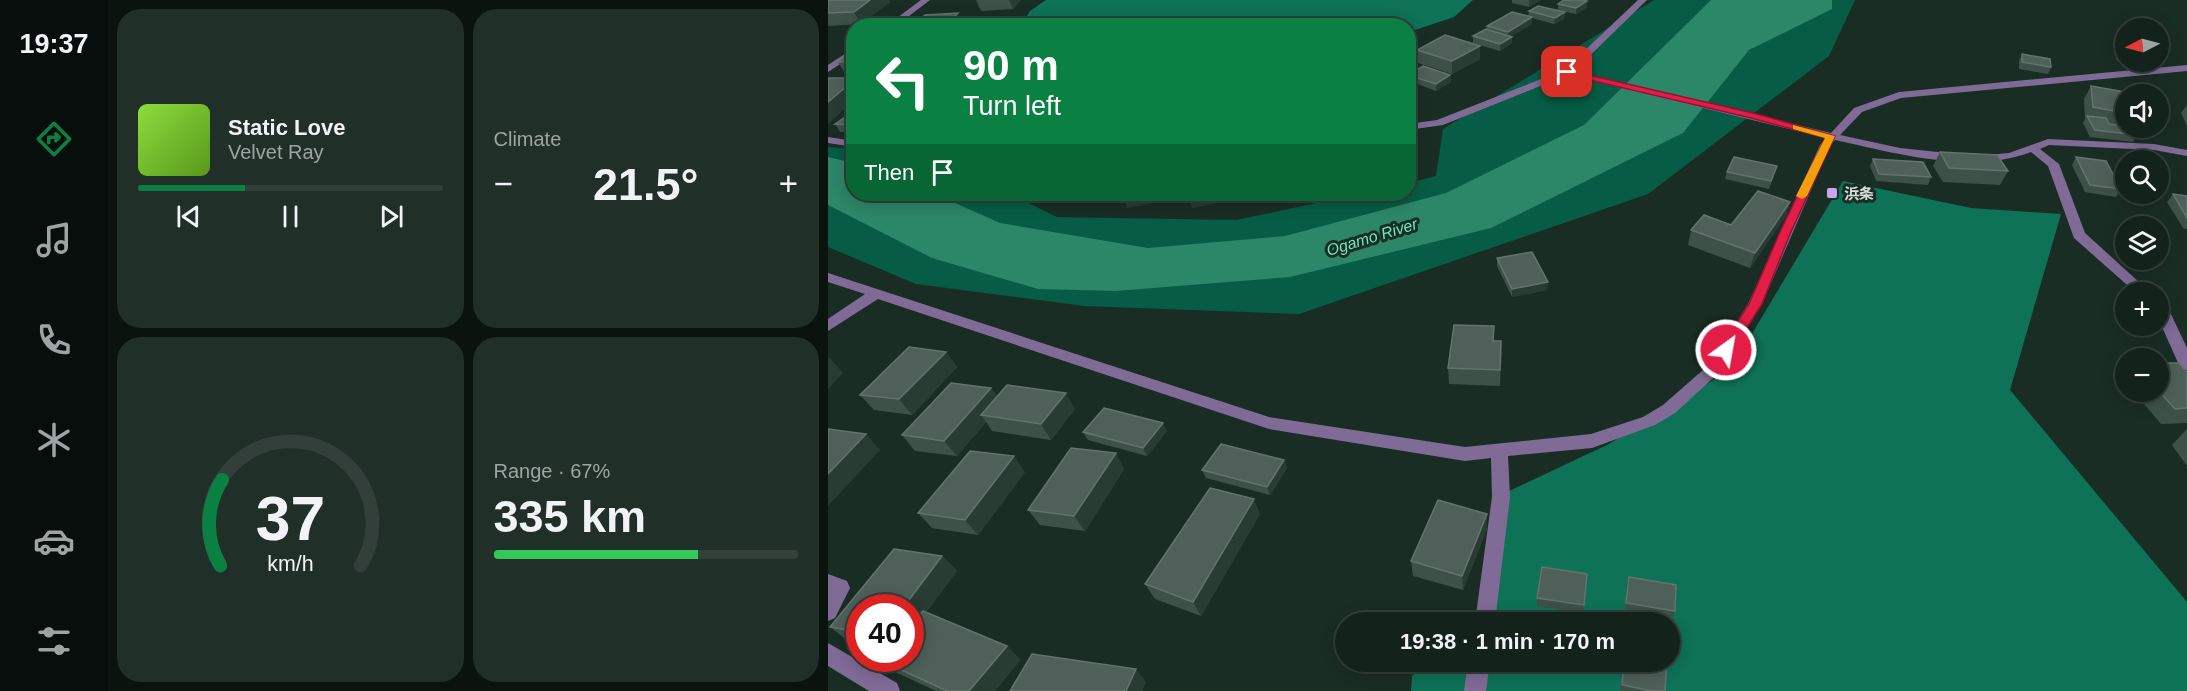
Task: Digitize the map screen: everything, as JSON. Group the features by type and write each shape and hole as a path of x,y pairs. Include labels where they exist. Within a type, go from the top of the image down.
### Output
{"street":[{"path":"901,18 926,0"},
{"path":"1416,127 1439,123 1567,72 1643,0"},
{"path":"828,69 846,57"},
{"path":"828,277 1269,423 1465,454 1592,441 1649,421 1669,409 1717,366 1755,304 1831,136 1858,110 1899,95 2018,82 2187,68"},
{"path":"1567,72 1900,151 1975,159 2011,156 2048,142 2154,147 2187,153"},
{"path":"828,140 846,143"},
{"path":"2034,149 2053,164 2079,235 2132,282"},
{"path":"828,326 877,293"},
{"path":"2169,329 2187,365"},
{"path":"1486,612 1501,497 1499,450"},
{"path":"828,583 840,588 828,611"},
{"path":"828,654 889,691"},
{"path":"1475,691 1478,672"}],"shaded area":[{"path":"1046,0 1473,0 1454,17 1416,30 1416,18 1026,18 1030,11"},
{"path":"1654,0 1855,0 1829,56 1648,194 1299,314 1084,306 916,284 828,247 828,147 846,148 846,201 1024,201 1057,217 1237,220 1325,201 1416,201 1416,181 1436,176 1443,129"},
{"path":"1843,181 1971,208 2061,214 2010,390 2187,602 2187,691 1411,691 1412,676 1417,672 1680,672 1680,612 1480,612 1509,491 1609,444 1731,369"}],"water":[{"name":"Ogamo River","path":"1711,0 1832,0 1832,9 1749,50 1683,133 1491,228 1290,277 1116,291 1038,289 932,258 828,205 828,157 846,161 846,201 951,201 1000,223 1148,248 1285,236 1446,193 1584,125"}],"building":[{"path":"828,0 870,0 854,12 828,13"},
{"path":"1564,0 1587,1 1576,8 1558,4"},
{"path":"1538,6 1565,12 1555,18 1529,11"},
{"path":"1512,12 1532,17 1508,32 1487,26"},
{"path":"958,13 953,18 922,18 925,15"},
{"path":"1486,29 1512,37 1500,44 1473,36"},
{"path":"1445,35 1480,46 1452,61 1417,50"},
{"path":"2022,54 2050,59 2051,67 2022,62"},
{"path":"846,56 846,62 838,62"},
{"path":"1423,66 1450,75 1436,84 1416,78 1416,70"},
{"path":"828,78 846,78 846,87 828,102"},
{"path":"2091,86 2115,90 2115,111 2093,107"},
{"path":"846,116 846,125 835,124"},
{"path":"2087,116 2106,118 2109,124 2115,125 2115,132 2095,130"},
{"path":"1940,152 1997,155 2008,171 1949,168"},
{"path":"1734,157 1777,166 1771,181 1727,172"},
{"path":"2076,157 2106,161 2115,178 2115,188 2090,185"},
{"path":"1873,159 1923,162 1931,177 1879,174"},
{"path":"1758,191 1790,202 1755,253 1691,230 1704,215 1731,225"},
{"path":"2173,194 2187,196 2187,218"},
{"path":"1532,252 1548,282 1512,289 1497,258"},
{"path":"1454,325 1494,326 1493,341 1501,341 1500,370 1448,368"},
{"path":"909,347 946,352 899,399 860,395"},
{"path":"2169,363 2179,363 2187,372 2187,408 2175,409 2169,402"},
{"path":"951,383 991,388 944,441 902,435"},
{"path":"1007,385 1066,393 1041,424 981,415"},
{"path":"1104,408 1163,423 1143,448 1083,432"},
{"path":"828,429 866,434 828,474"},
{"path":"1221,444 1284,460 1267,487 1202,470"},
{"path":"1071,448 1116,453 1074,516 1028,510"},
{"path":"970,451 1014,456 965,520 918,513"},
{"path":"1210,488 1254,499 1193,602 1145,584"},
{"path":"1438,500 1487,514 1462,576 1411,561"},
{"path":"894,549 942,556 914,594 857,594"},
{"path":"1542,567 1587,574 1584,605 1537,598"},
{"path":"1629,577 1676,585 1675,611 1626,603"},
{"path":"846,608 846,630 830,627"},
{"path":"924,611 1007,646 969,691 947,691 906,672 924,672"},
{"path":"1032,654 1136,669 1126,691 1010,691"},
{"path":"1623,672 1666,672 1665,691 1622,685"}],"slow traffic":[{"path":"1796,127 1831,136 1802,196"}],"place":[{"name":"浜条","path":"1832,193"}],"route":[{"path":"1567,72 1831,136 1755,304 1726,350"}]}
